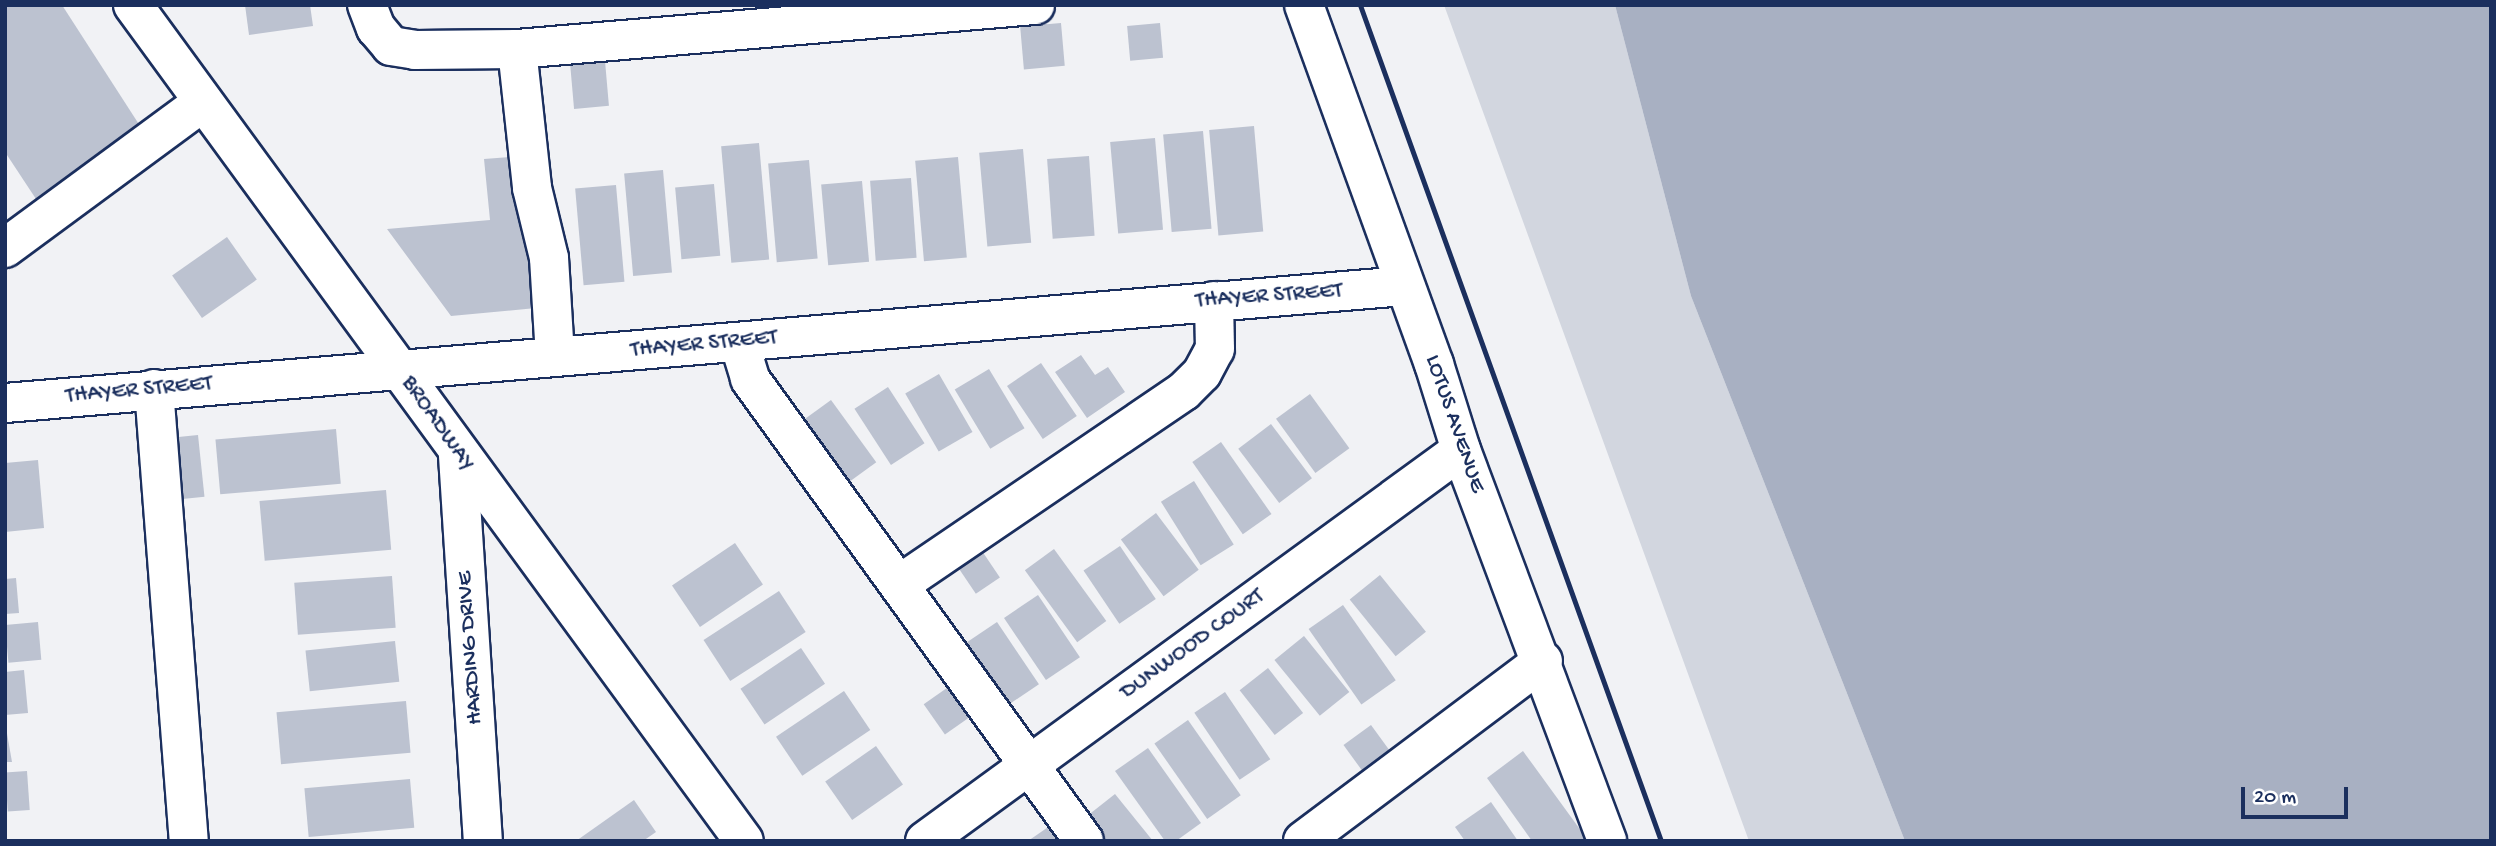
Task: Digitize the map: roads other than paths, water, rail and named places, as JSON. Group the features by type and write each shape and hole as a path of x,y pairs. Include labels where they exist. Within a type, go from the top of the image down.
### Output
{"street":[{"name":"BROADWAY","path":"132,5 458,456 744,841"},
{"path":"367,5 376,27 391,46 517,49 1035,5"},
{"name":"LOTUS AVENUE","path":"1304,5 1403,286 1434,364 1461,450 1543,661 1607,841"},
{"path":"517,49 532,188 549,258 555,357"},
{"path":"5,248 203,102"},
{"name":"THAYER STREET","path":"5,402 1403,286"},
{"path":"900,584 1184,391 1202,373 1215,349 1214,301"},
{"path":"739,342 750,380 1084,841"},
{"path":"154,389 189,841"},
{"name":"DUNWOOD COURT","path":"925,841 1461,450"},
{"name":"HARDING DRIVE","path":"458,456 483,841"},
{"path":"1303,841 1543,661"}],"water":[{"path":"1615,5 2491,5 2491,841 1905,841 1691,296"}],"railway":[{"path":"1360,5 1661,841"}]}
